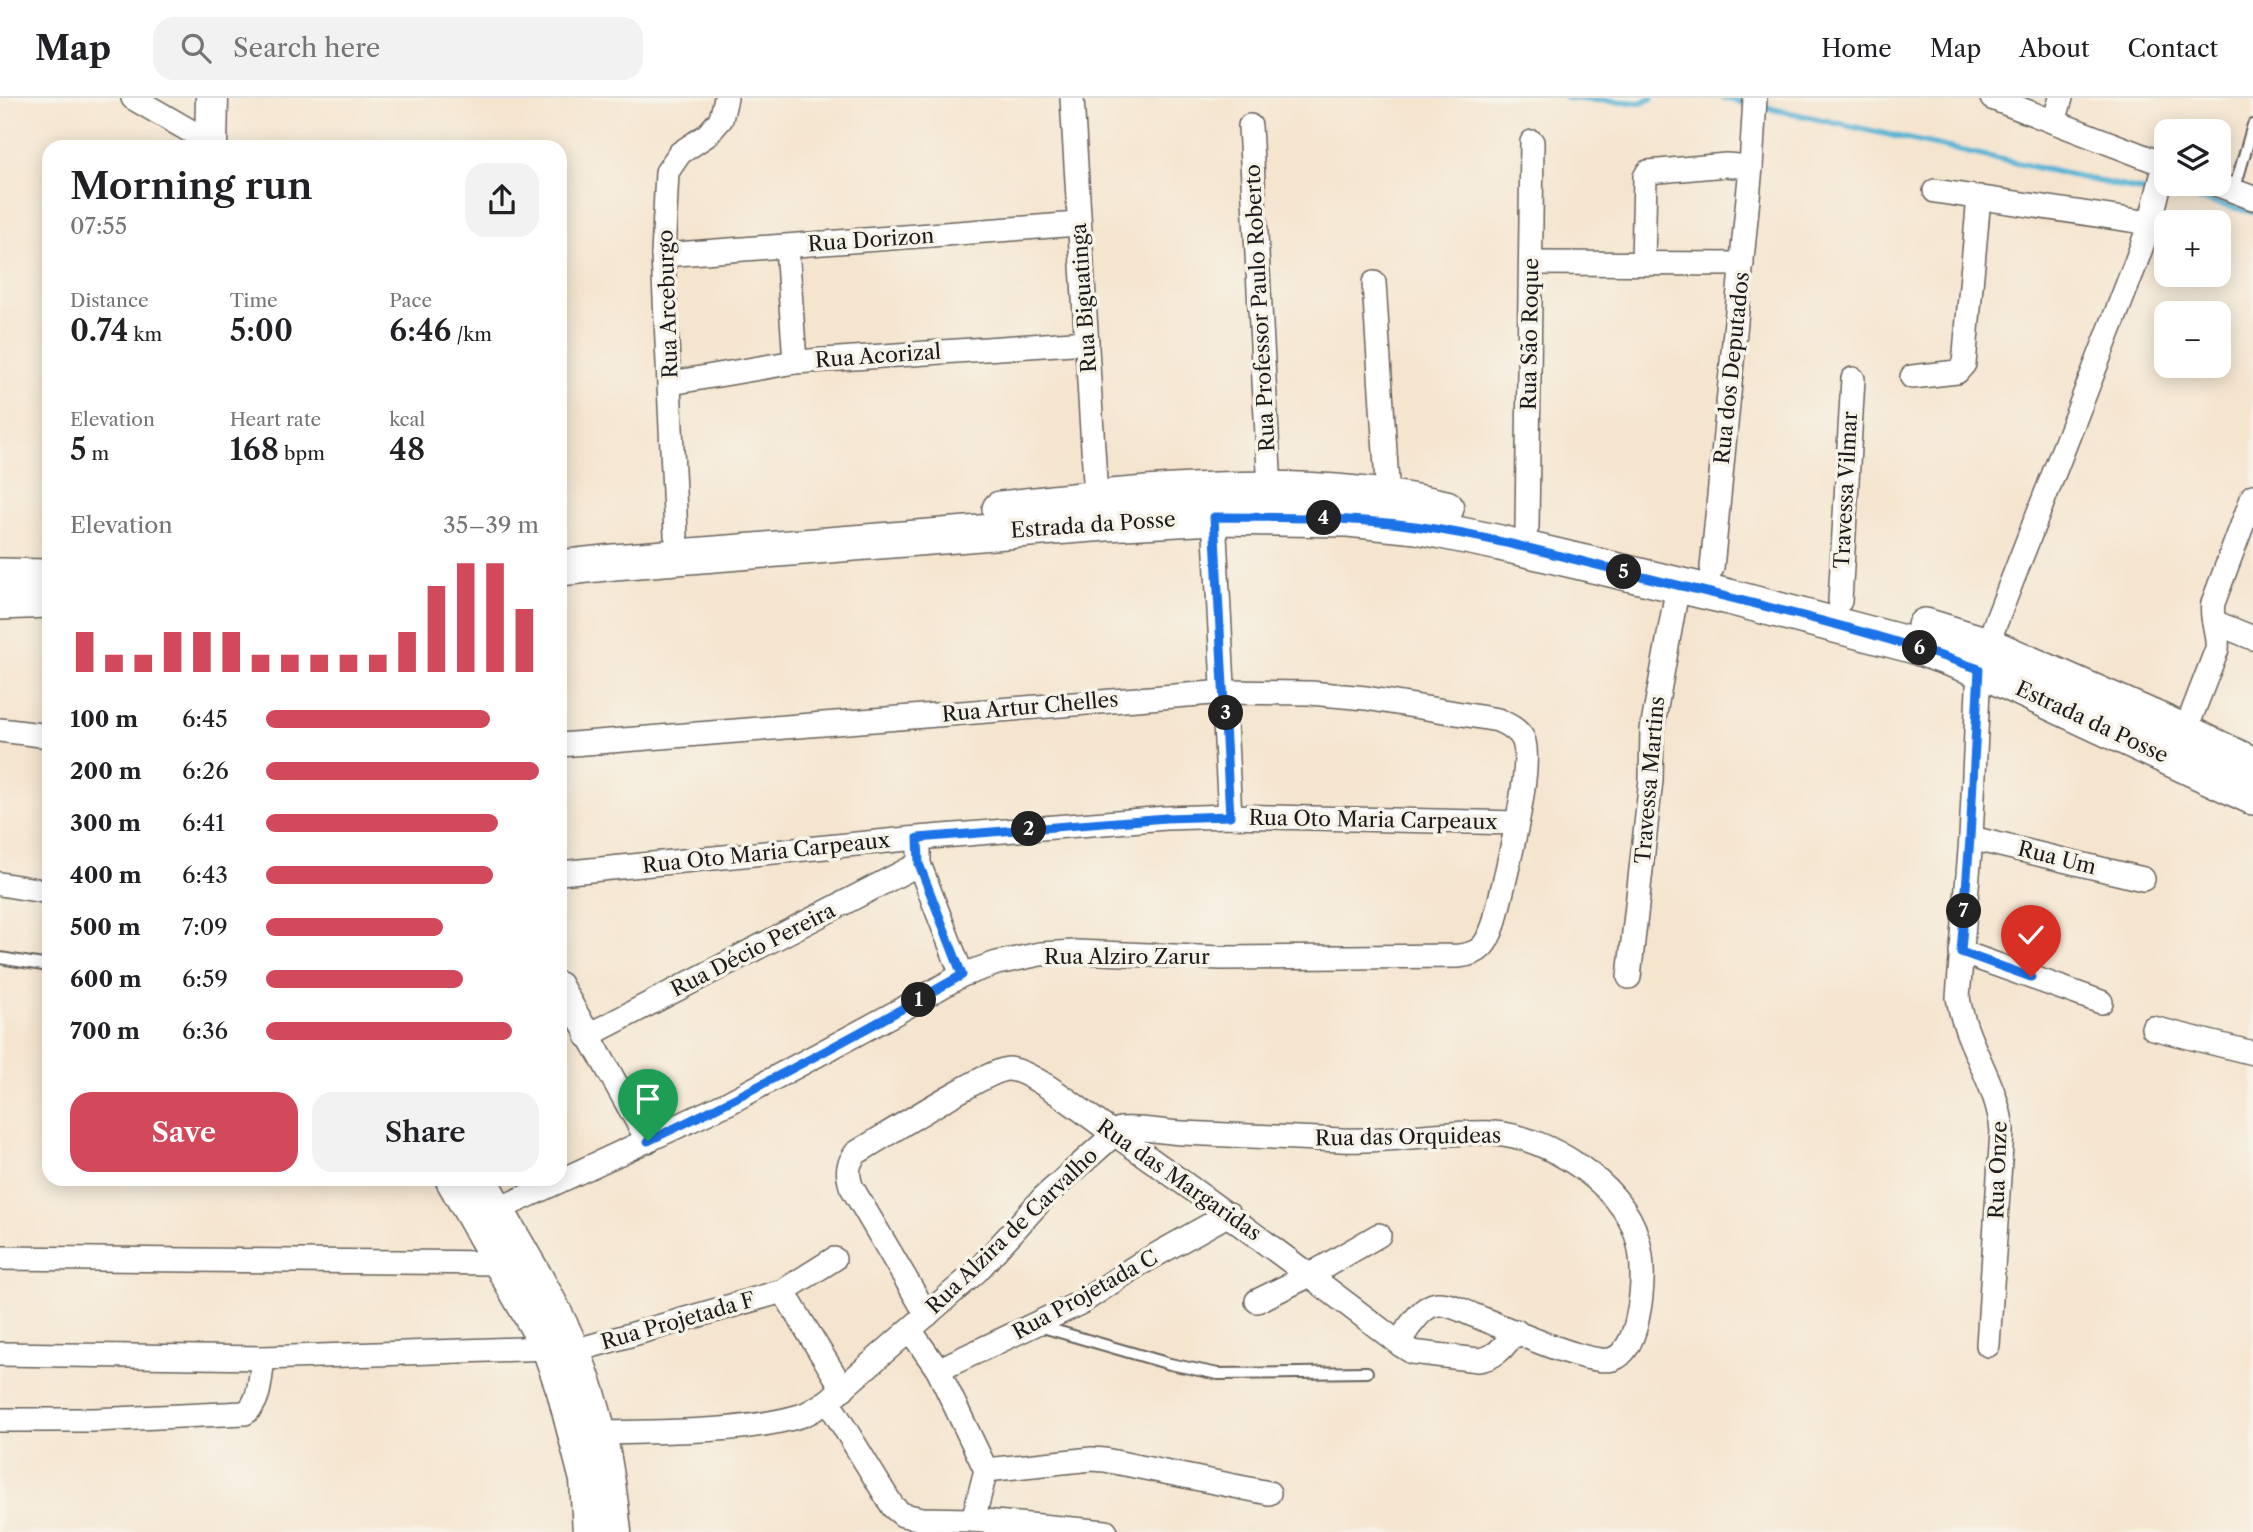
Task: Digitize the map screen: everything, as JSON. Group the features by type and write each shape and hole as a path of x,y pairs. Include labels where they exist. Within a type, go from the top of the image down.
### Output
{"main road":[{"path":"211,140 212,98"},
{"name":"Estrada da Posse","path":"567,545 988,510 1096,498 1270,489 1388,498 1712,568 1840,601 2185,732 2253,765"},
{"name":"Estrada da Posse","path":"567,567 1092,524 1214,517 1348,519 1417,526 1500,542 1916,646 1983,657 2253,797"},
{"path":"0,576 42,576"},
{"path":"0,602 42,600"},
{"path":"455,1186 498,1263 561,1349 563,1391 586,1480 589,1532"},
{"path":"484,1186 601,1433 610,1479 615,1532"}],"street":[{"path":"133,98 203,140"},
{"name":"Rua Arceburgo","path":"676,535 663,255 667,172 680,153 707,135 720,119 726,98"},
{"name":"Rua Biguatinga","path":"1072,98 1096,498"},
{"name":"Rua dos Deputados","path":"1712,568 1751,167 1755,98"},
{"path":"1992,98 2154,160"},
{"path":"2054,122 2061,98"},
{"name":"Rua Professor Paulo Roberto","path":"1250,126 1270,489"},
{"name":"Rua São Roque","path":"1527,527 1532,142"},
{"path":"1643,262 1645,177 1648,173 1653,170 1751,167"},
{"path":"1935,191 1979,197 2155,207"},
{"path":"1983,657 2158,196"},
{"path":"1912,377 1957,372 1964,364 1979,197"},
{"name":"Rua Dorizon","path":"663,255 1078,224"},
{"path":"787,247 795,362"},
{"path":"1531,263 1742,264"},
{"path":"1374,283 1388,498"},
{"name":"Rua Acorizal","path":"671,383 795,362 1087,342"},
{"name":"Travessa Vilmar","path":"1840,601 1853,379"},
{"path":"2185,732 2217,649 2211,612 2218,587 2253,496"},
{"path":"1214,517 1230,816"},
{"name":"Travessa Martins","path":"1629,977 1651,780 1652,730 1678,585"},
{"path":"2214,622 2253,638"},
{"name":"Rua Onze","path":"1983,657 1958,997 1969,1040 1997,1098 2002,1131 1988,1345"},
{"name":"Rua Artur Chelles","path":"567,744 1225,692 1310,693 1366,698 1498,720 1517,730 1525,747 1517,823"},
{"path":"0,730 42,735"},
{"name":"Rua Oto Maria Carpeaux","path":"567,872 918,838 1166,818 1230,816 1517,823"},
{"name":"Rua Alziro Zarur","path":"567,1178 740,1097 962,975 997,963 1076,952 1222,958 1459,956 1479,951 1490,937 1494,924 1517,823"},
{"path":"918,838 919,864 962,975"},
{"name":"Rua Um","path":"1970,838 2143,879"},
{"name":"Rua Décio Pereira","path":"587,1035 919,864"},
{"path":"0,884 42,891"},
{"path":"1961,952 2101,1002"},
{"path":"567,997 648,1141"},
{"path":"2153,1028 2253,1053"},
{"name":"Rua das Margaridas","path":"918,1323 851,1186 847,1172 849,1162 856,1153 1000,1070 1012,1069 1047,1087 1229,1214 1401,1345"},
{"name":"Rua das Orquideas","path":"1113,1133 1130,1128 1173,1133 1352,1140 1493,1133 1519,1136 1546,1147 1579,1166 1605,1187 1624,1211 1636,1234 1643,1266 1642,1299 1635,1329 1627,1347 1614,1359 1596,1360 1578,1355 1439,1304 1426,1307 1405,1333 1401,1345"},
{"name":"Rua Alzira de Carvalho","path":"601,1433 767,1423 800,1416 836,1395 977,1271 1044,1197 1113,1133"},
{"name":"Rua Alziro Zarur","path":"498,1210 550,1186"},
{"name":"Rua Projetada C","path":"938,1370 1082,1302 1138,1265 1229,1214"},
{"path":"1257,1301 1310,1275 1379,1235"},
{"path":"0,1258 498,1263"},
{"name":"Rua Projetada F","path":"0,1353 264,1358 561,1349 783,1291 834,1259"},
{"name":"Rua Projetada F","path":"783,1291 893,1507 903,1515 922,1519 973,1520"},
{"path":"918,1323 986,1470 973,1520 1106,1532"},
{"path":"1401,1345 1412,1352 1488,1359 1498,1353 1516,1331"},
{"path":"0,1420 132,1419 245,1413 252,1409 256,1400 264,1358"},
{"path":"986,1470 1105,1460 1269,1493"}],"lane":[{"path":"2234,191 2253,125"},
{"path":"0,958 42,965"},
{"path":"1036,1325 1170,1364 1218,1374 1367,1372"}],"waterway":[{"path":"1566,98 1640,103 1652,98"},
{"path":"1724,98 1748,104"},
{"path":"1759,106 2152,193"},
{"path":"2176,196 2253,212"}],"route":[{"path":"648,1141 728,1103 962,975 919,864 918,838 1166,818 1230,816 1214,517 1348,519 1417,526 1500,542 1847,627 1916,646 1979,669 1961,952 2031,977"}]}
